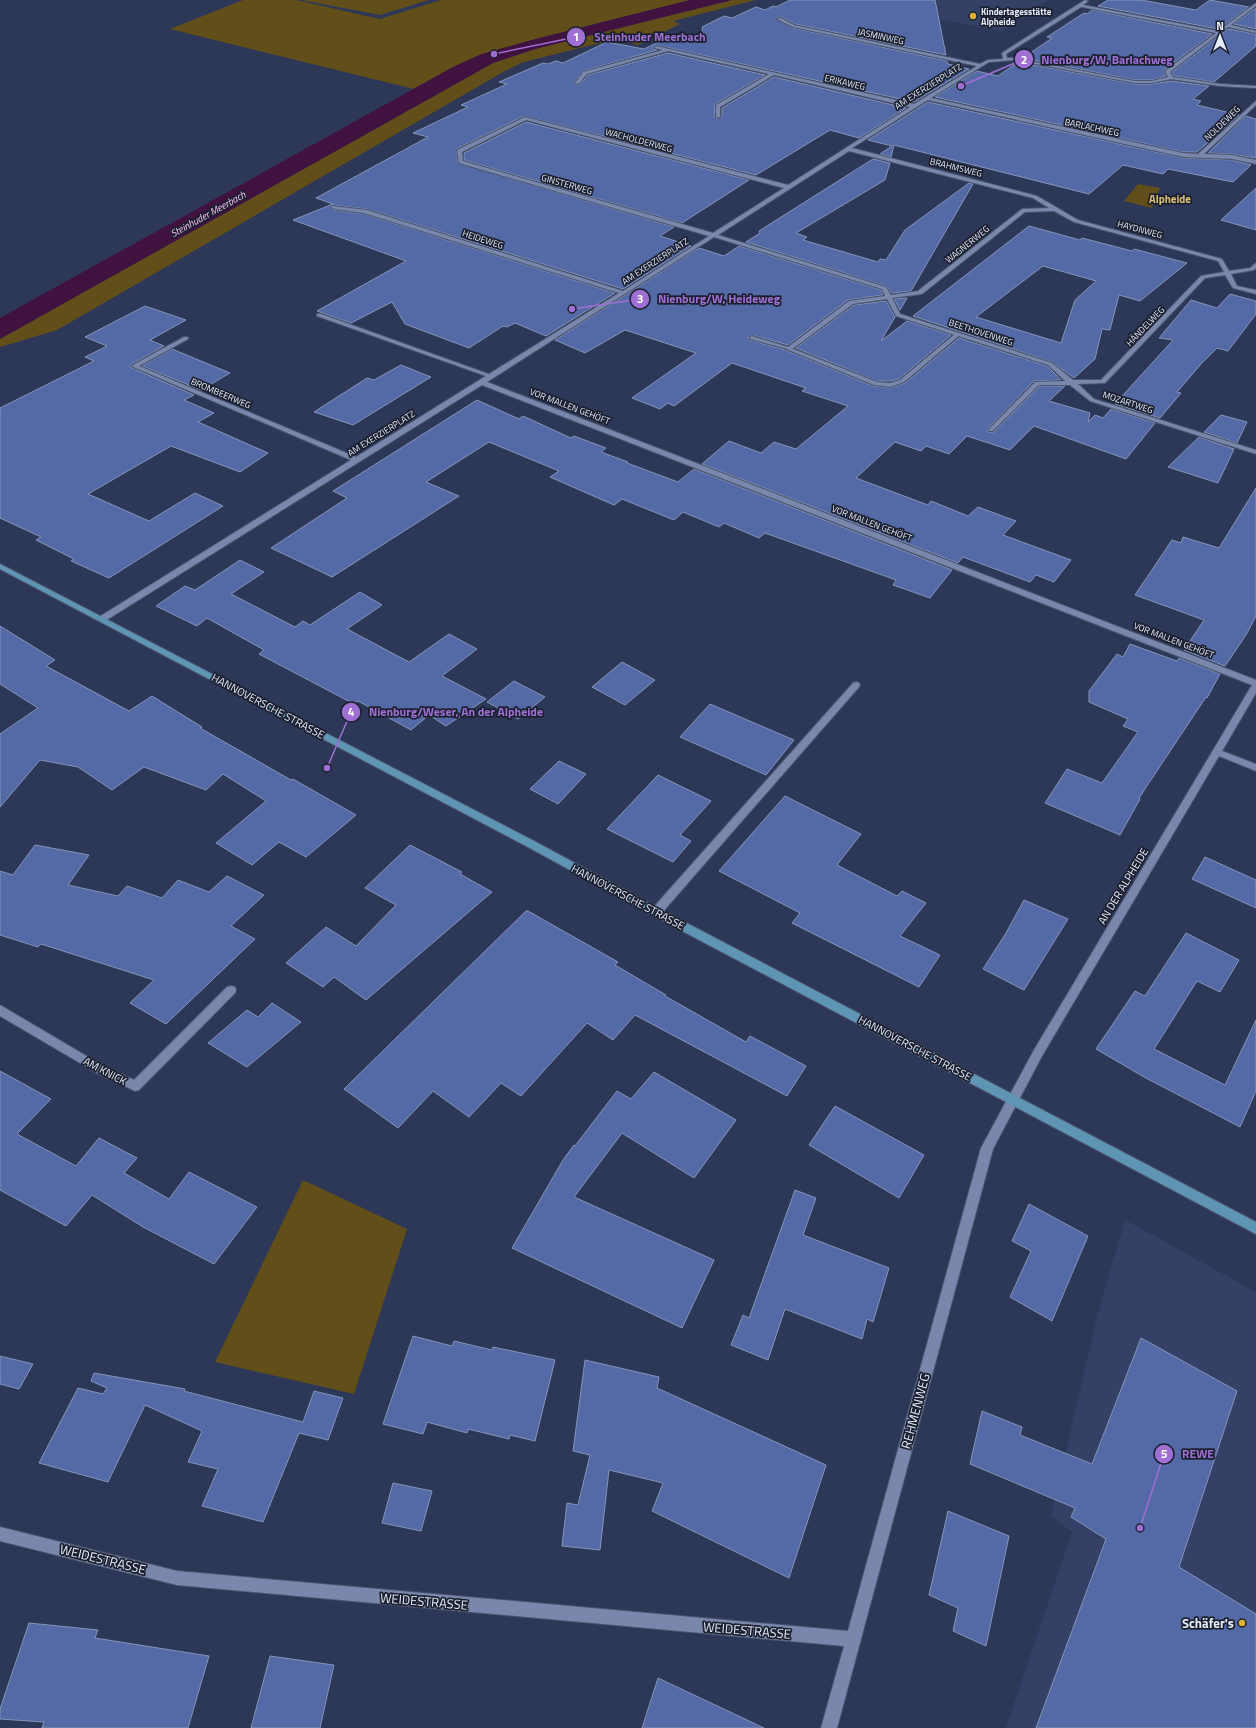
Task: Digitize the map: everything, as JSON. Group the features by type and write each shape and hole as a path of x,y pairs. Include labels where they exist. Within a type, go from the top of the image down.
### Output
{"street":[{"path":"1005,59 1004,54 1082,6 1088,0"},
{"path":"1171,78 1167,72 1256,4"},
{"path":"1082,6 1219,32"},
{"name":"JASMINWEG","path":"779,19 793,26 980,66"},
{"path":"1228,26 1256,32"},
{"name":"ERIKAWEG","path":"656,46 914,106"},
{"name":"ERIKAWEG","path":"577,83 585,73 669,49"},
{"name":"AM EXERZIERPLATZ","path":"102,619 624,293 926,98 988,62 1005,59 1025,60 1135,82 1152,82 1171,78 1220,86 1255,88"},
{"path":"718,117 718,106 773,74"},
{"name":"BARLACHWEG","path":"926,98 1183,155 1232,157 1256,162"},
{"name":"NOLDEWEG","path":"1199,156 1256,102"},
{"name":"WACHOLDERWEG","path":"489,135 525,118 788,188"},
{"name":"GINSTERWEG","path":"489,135 459,150 461,162 713,235"},
{"name":"BRAHMSWEG","path":"848,149 1035,196 1057,209"},
{"name":"HEIDEWEG","path":"334,207 365,211 624,293"},
{"name":"HAYDNWEG","path":"1057,209 1076,221 1220,260 1228,273"},
{"name":"WAGNERWEG","path":"889,297 920,293 1024,210 1057,209"},
{"name":"BEETHOVENWEG","path":"713,235 884,288 898,315 1050,364 1072,383"},
{"name":"HÄNDELWEG","path":"1072,383 1103,382 1204,278 1252,269 1256,265"},
{"path":"1228,273 1236,287 1256,292"},
{"path":"789,349 851,302 889,297"},
{"path":"319,315 490,376"},
{"path":"752,338 789,349 876,384 890,385 902,380 958,334"},
{"name":"BROMBEERWEG","path":"186,338 134,366 356,460"},
{"name":"VOR MALLEN GEHÖFT","path":"481,382 1256,683"},
{"path":"991,430 1038,383 1072,383"},
{"name":"MOZARTWEG","path":"1072,383 1092,400 1256,452"},
{"name":"HANNOVERSCHE STRASSE","path":"0,566 531,844 656,912 1256,1228"},
{"path":"656,912 856,685"},
{"name":"AN DER ALPHEIDE","path":"1012,1099 1256,686"},
{"path":"1217,752 1256,768"},
{"name":"AM KNICK","path":"0,1010 101,1070 135,1086 231,990"},
{"name":"REHMENWEG","path":"829,1728 852,1639 987,1148 1012,1099"},
{"name":"WEIDESTRASSE","path":"0,1534 177,1578 852,1639"}],"shaded area":[{"path":"243,0 296,0 380,19 441,0 690,0 482,54 453,67 414,89 170,29"},
{"path":"301,0 429,0 380,15"},
{"path":"732,0 756,0 673,21 680,24 638,45 616,39 524,62 505,71 57,330 0,347 0,339 493,63 535,49"},
{"name":"Kindertagesstätte Alpheide","path":"843,0 1048,0 1000,31"},
{"path":"1138,184 1160,188 1152,208 1124,201"},
{"path":"303,1180 407,1229 354,1394 215,1362"},
{"path":"1125,1220 1256,1292 1256,1728 1006,1728 1072,1532 1051,1516 1098,1313"}],"water":[{"path":"690,0 732,0 535,49 493,63 0,339 0,318 453,67 482,54"}],"building":[{"path":"790,0 935,0 946,55 795,24 782,17 776,19 793,28 947,61 948,64 969,69 914,102 656,45 652,48 657,50 583,71 574,82 575,84 580,85 588,75 668,53 765,75 715,104 714,117 717,119 722,117 722,108 774,77 906,108 859,138 830,130 756,175 524,116 456,149 458,163 674,227 660,236 691,246 623,289 367,209 332,205 330,207 334,210 364,214 615,293 546,336 515,323 507,327 503,326 469,348 405,324 392,302 351,323 317,311 406,261 293,220 333,204 316,198 428,137 413,133 468,107 461,105 507,84 499,82 543,63 548,64 556,61 563,63 607,42 644,49 675,34 704,41 702,27 724,16 732,18 756,7 765,10 773,6 776,7"},
{"path":"1108,0 1141,0 1196,10 1210,0 1249,7 1218,29 1098,6"},
{"path":"1256,8 1256,29 1234,24"},
{"path":"1092,10 1212,34 1164,70 1166,76 1152,80 1135,80 1023,58 1052,38 1047,37 1084,13 1087,14"},
{"path":"1228,29 1256,34 1256,46 1214,82 1174,76 1172,72"},
{"path":"1018,62 1135,84 1152,84 1171,81 1209,86 1193,99 1201,101 1197,105 1239,115 1197,152 1183,152 935,97 977,71 998,76"},
{"path":"928,102 1183,158 1232,160 1251,165 1233,182 1168,169 1163,174 1123,165 1089,194 894,145 891,157 880,154 892,146 868,140"},
{"path":"1246,116 1256,119 1256,158 1232,154 1208,153"},
{"path":"526,122 749,180 682,223 464,160 464,153"},
{"path":"873,159 890,163 885,180 796,233 807,237 803,240 878,262 880,259 886,260 905,230 969,183 973,184 911,291 892,293 886,286 746,242 760,233 759,231"},
{"path":"1256,188 1256,230 1221,220"},
{"path":"1029,226 1080,240 1082,238 1132,251 1134,249 1187,263 1140,301 1119,295 1110,330 1102,329 1095,359 1074,378 1052,362 913,316","holes":["1043,266 1096,281 1075,300 1061,343 976,317"]},
{"path":"739,246 881,290 883,295 848,300 788,345 752,335 748,337 750,340 785,350 873,386 890,388 905,383 959,338 1047,366 1061,380 1034,381 988,428 988,432 994,432 1040,386 1065,386 1049,401 1090,413 1088,422 1095,415 1103,418 1111,409 1155,423 1126,459 1034,426 1010,450 967,436 949,454 926,446 921,451 895,442 856,478 928,505 931,501 968,516 978,507 1016,521 1003,535 1071,560 1054,582 1036,575 1030,582 963,557 958,563 702,464 729,441 761,453 774,442 796,449 848,406 802,391 806,388 732,363 674,406 668,403 660,409 632,398 696,353 625,330 585,353 555,340 699,248 724,256"},
{"path":"1230,294 1256,301 1256,314 1228,351 1217,348 1202,363 1177,392 1181,393 1160,418 1115,404 1173,340 1159,338 1191,300 1217,308"},
{"path":"907,298 900,310 894,299"},
{"path":"886,301 895,317 881,341 907,321 951,335 899,379 877,381 796,348 854,305"},
{"path":"145,306 186,320 150,340 164,346 130,365 130,367 194,395 184,400 214,413 198,422 268,453 240,472 171,446 88,494 149,521 195,493 223,506 109,578 71,561 74,559 36,540 41,537 0,518 0,408 94,361 85,357 107,346 85,337"},
{"path":"172,349 230,373 201,390 142,366"},
{"path":"401,365 431,377 353,425 314,412 367,378 374,380"},
{"path":"477,400 519,419 523,416 571,438 574,436 606,448 601,452 678,482 694,469 952,570 930,598 893,585 896,580 765,533 759,538 724,523 719,527 683,512 674,520 622,499 614,505 550,477 559,471 489,442 426,482 459,496 332,577 271,548 347,498 333,491"},
{"path":"1221,415 1247,422 1237,443 1204,432"},
{"path":"1199,437 1234,449 1218,483 1168,467"},
{"path":"1256,488 1256,616 1246,635 1225,666 1184,650 1204,620 1135,595 1172,540 1181,543 1183,537 1219,548"},
{"path":"240,560 264,572 231,594 295,627 303,621 310,625 360,592 382,605 347,629 409,662 449,634 477,649 442,676 486,699 446,726 429,715 411,730 358,701 354,704 259,654 264,650 207,618 197,626 156,606 185,586 195,590"},
{"path":"0,626 55,660 46,666 129,711 152,696 202,727 200,728 356,815 306,857 279,842 252,865 216,843 266,801 223,774 206,790 144,767 112,790 78,767 40,760 0,807 0,734 38,708 0,684"},
{"path":"1130,644 1177,661 1179,658 1220,674 1207,698 1206,697 1139,798 1140,799 1120,835 1045,803 1067,769 1102,783 1138,732 1123,726 1128,719 1089,702 1089,691 1117,654 1123,657"},
{"path":"622,662 655,680 625,705 592,687"},
{"path":"514,681 545,697 518,719 487,702"},
{"path":"710,704 794,740 766,775 680,737"},
{"path":"559,761 586,774 558,804 530,789"},
{"path":"658,775 711,801 680,835 691,841 673,862 607,829"},
{"path":"785,796 861,834 837,865 897,896 902,891 926,903 900,936 940,955 919,987 792,923 800,913 719,871"},
{"path":"35,845 89,855 68,885 118,896 127,886 162,898 178,880 209,892 227,876 264,895 231,926 255,939 166,1024 130,1003 154,980 41,944 38,947 0,935 0,871 13,875"},
{"path":"410,845 462,872 460,874 492,892 366,1000 334,977 323,987 286,963 326,927 356,946 396,905 365,888"},
{"path":"1205,857 1256,880 1256,908 1192,879"},
{"path":"1024,900 1068,919 1024,990 983,969 1006,933"},
{"path":"526,911 618,962 615,965 666,995 665,996 746,1042 750,1036 806,1066 787,1096 635,1015 613,1040 587,1023 521,1096 501,1083 469,1117 433,1091 398,1128 344,1089"},
{"path":"1186,933 1239,960 1220,992 1197,981 1154,1049 1225,1085 1256,1020 1256,1091 1240,1127 1144,1077 1096,1049 1135,991 1145,996"},
{"path":"272,1003 301,1022 247,1067 208,1043 247,1010 258,1017"},
{"path":"0,1071 51,1099 17,1134 76,1166 99,1138 137,1158 124,1173 169,1199 189,1172 257,1207 214,1264 143,1227 92,1195 66,1226 0,1190"},
{"path":"654,1072 736,1120 694,1178 622,1133 574,1197 714,1260 682,1328 512,1248 563,1160 617,1091 631,1099"},
{"path":"835,1106 924,1155 899,1198 809,1145"},
{"path":"795,1190 816,1198 803,1235 889,1268 873,1322 867,1319 862,1339 785,1309 768,1360 731,1345 743,1315 749,1318"},
{"path":"1029,1204 1088,1236 1052,1321 1010,1297 1031,1251 1012,1241"},
{"path":"413,1336 452,1346 454,1341 492,1350 493,1347 555,1360 535,1441 510,1435 509,1439 468,1429 467,1433 427,1422 423,1434 383,1424"},
{"path":"1141,1338 1237,1391 1179,1567 1256,1614 1256,1728 1036,1728 1106,1539 1071,1517 1075,1508 970,1464 982,1411 1022,1427 1020,1435 1092,1464"},
{"path":"0,1356 33,1364 19,1389 0,1384"},
{"path":"585,1360 659,1377 657,1388 826,1465 789,1578 652,1511 663,1483 609,1470 600,1550 562,1546 567,1503 578,1505 590,1455 573,1451"},
{"path":"94,1373 185,1389 184,1391 303,1422 314,1391 343,1398 328,1440 299,1433 263,1522 202,1506 218,1469 188,1462 202,1431 145,1405 108,1482 39,1463 78,1388 103,1394 107,1388 91,1381"},
{"path":"393,1483 432,1491 421,1531 382,1523"},
{"path":"948,1511 1009,1536 986,1646 953,1631 958,1608 929,1595"},
{"path":"29,1623 98,1630 95,1638 209,1656 188,1728 42,1728 44,1722 0,1719 0,1709"},
{"path":"270,1656 334,1665 320,1728 251,1728"},
{"path":"658,1678 764,1728 642,1728"}],"place":[{"name":"Kindertagesstätte Alpheide","path":"973,16"},
{"name":"Steinhuder Meerbach","path":"494,54"},
{"name":"Nienburg/W, Barlachweg","path":"961,86"},
{"name":"Nienburg/W, Heideweg","path":"572,309"},
{"name":"Nienburg/Weser, An der Alpheide","path":"327,768"},
{"name":"REWE","path":"1140,1528"},
{"name":"Schäfer's","path":"1242,1623"}],"district":[{"name":"Alpheide","path":"1170,199"}]}
